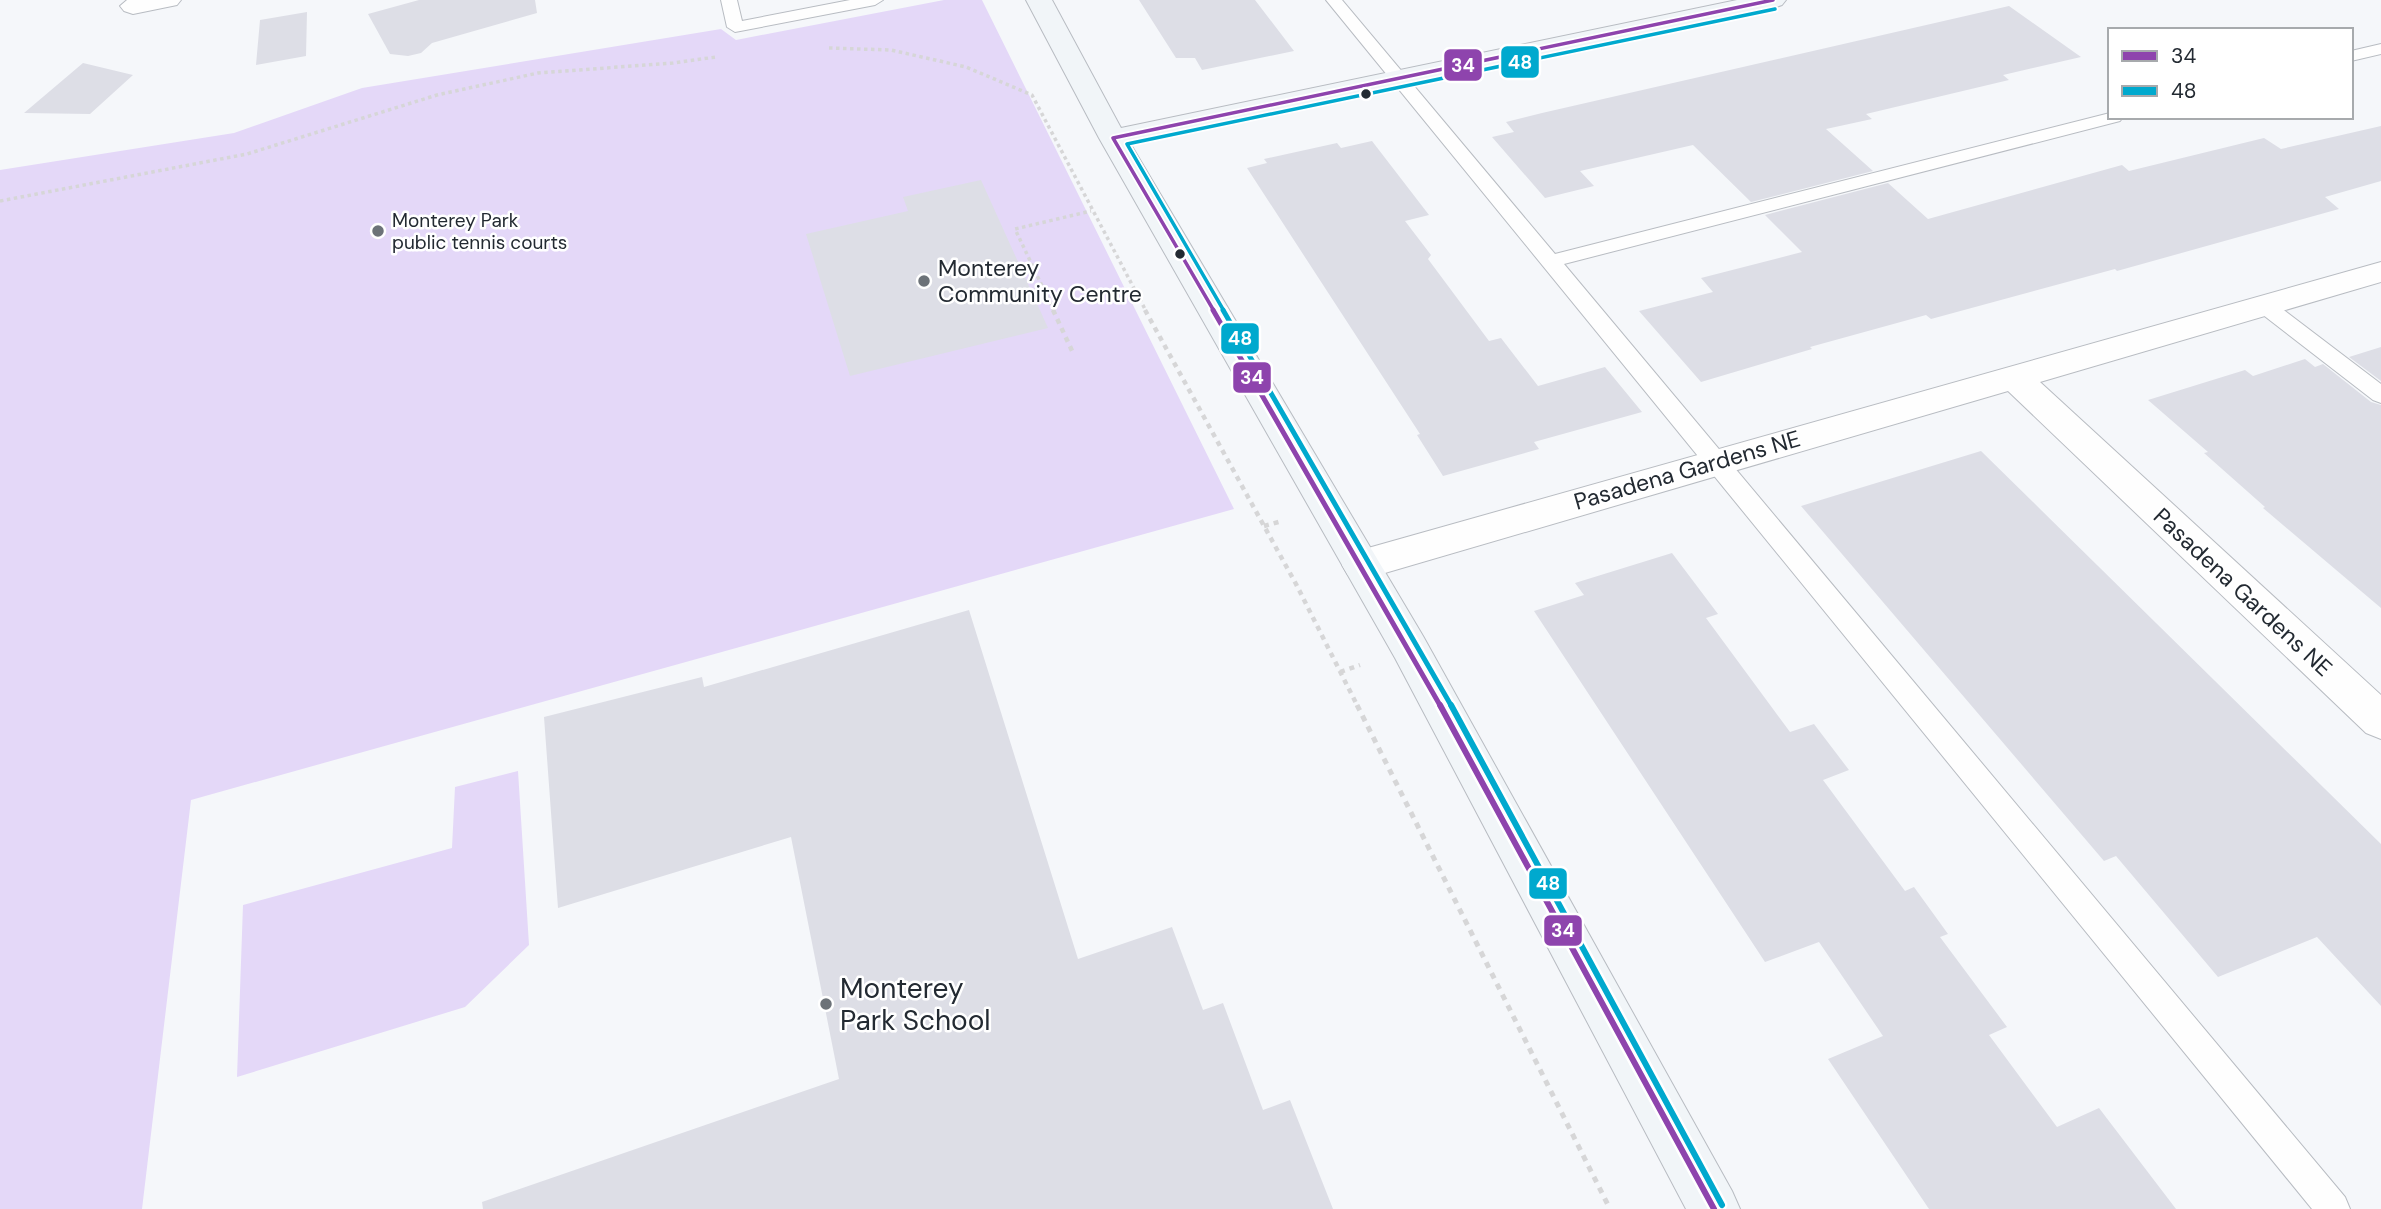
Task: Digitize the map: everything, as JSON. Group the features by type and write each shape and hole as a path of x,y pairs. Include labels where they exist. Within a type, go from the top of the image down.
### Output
{"street":[{"path":"133,6 168,0"},
{"path":"1039,0 1113,138 1415,659 1714,1209"},
{"path":"1113,138 1769,0"},
{"name":"Pasadena Gardens NE","path":"1361,565 1715,461 2381,272"},
{"name":"Pasadena Gardens NE","path":"2013,376 2381,721"}],"lane":[{"path":"729,0 735,27 875,0"},
{"path":"1334,0 2333,1209"},
{"path":"2353,56 2381,49"},
{"path":"1552,261 2108,119"},
{"path":"2265,306 2381,396"}],"path":[{"path":"825,48 903,53 966,67 1032,94 1091,211 1264,526 1340,672 1610,1209"},
{"path":"0,201 247,154 437,95 538,73 673,63 723,56"},
{"path":"1074,355 1015,229 1091,211"},
{"path":"1264,526 1283,521"},
{"path":"1340,672 1360,664"}],"shaded area":[{"path":"944,0 982,0 1234,509 191,800 142,1209 0,1209 0,170 234,133 362,88 721,29 736,40"},
{"path":"518,771 529,945 465,1007 237,1077 243,905 452,848 455,787"}],"building":[{"path":"419,0 535,0 537,13 432,43 421,53 408,56 390,54 368,14"},
{"path":"1139,0 1255,0 1294,51 1202,70 1195,58 1176,58"},
{"path":"2009,6 2081,57 2003,75 2009,80 1866,114 1872,119 1826,129 1873,171 1751,202 1693,145 1580,171 1594,186 1545,198 1492,137 1514,132 1506,122"},
{"path":"307,12 306,56 256,65 260,20"},
{"path":"83,63 133,75 90,114 24,113"},
{"path":"2381,126 2381,181 2325,197 2339,209 1931,319 1926,315 1810,347 1812,349 1701,382 1639,311 1713,292 1701,278 1802,252 1765,215 1888,183 1928,219 2122,165 2129,171 2264,138 2281,149"},
{"path":"1372,141 1429,215 1405,221 1431,255 1428,259 1489,341 1501,338 1538,386 1605,367 1642,412 1534,442 1539,449 1443,476 1417,435 1420,434 1247,168 1267,163 1264,159 1337,143 1341,148"},
{"name":"Monterey Community Centre","path":"981,180 1048,328 850,376 806,234 908,211 903,197"},
{"path":"2381,347 2381,381 2349,357"},
{"path":"2305,359 2315,367 2323,364 2371,402 2381,405 2381,608 2263,508 2265,507 2204,453 2208,452 2148,400 2245,370 2253,376"},
{"path":"1981,451 2381,844 2381,1006 2317,937 2218,977 2116,856 2104,861 1801,506"},
{"path":"1672,553 1718,614 1706,618 1790,732 1814,724 1849,770 1823,780 1905,891 1914,887 1948,934 1940,937 2007,1027 1989,1035 2057,1127 2099,1108 2176,1209 1929,1209 1828,1059 1883,1036 1819,942 1765,962 1534,611 1584,595 1575,583"},
{"path":"969,610 1078,959 1172,927 1203,1010 1223,1003 1263,1110 1290,1100 1333,1209 483,1209 482,1202 839,1079 791,837 558,908 544,717 702,677 704,687"}],"transit line":[{"name":"34","path":"1714,1209 1409,647 1113,138 1773,0"},
{"name":"48","path":"1722,1205 1417,643 1127,144 1775,9"}],"place":[{"name":"Monterey Park public tennis courts","path":"378,231"},
{"name":"Monterey Community Centre","path":"924,281"},
{"name":"Monterey Park School","path":"826,1004"}]}
